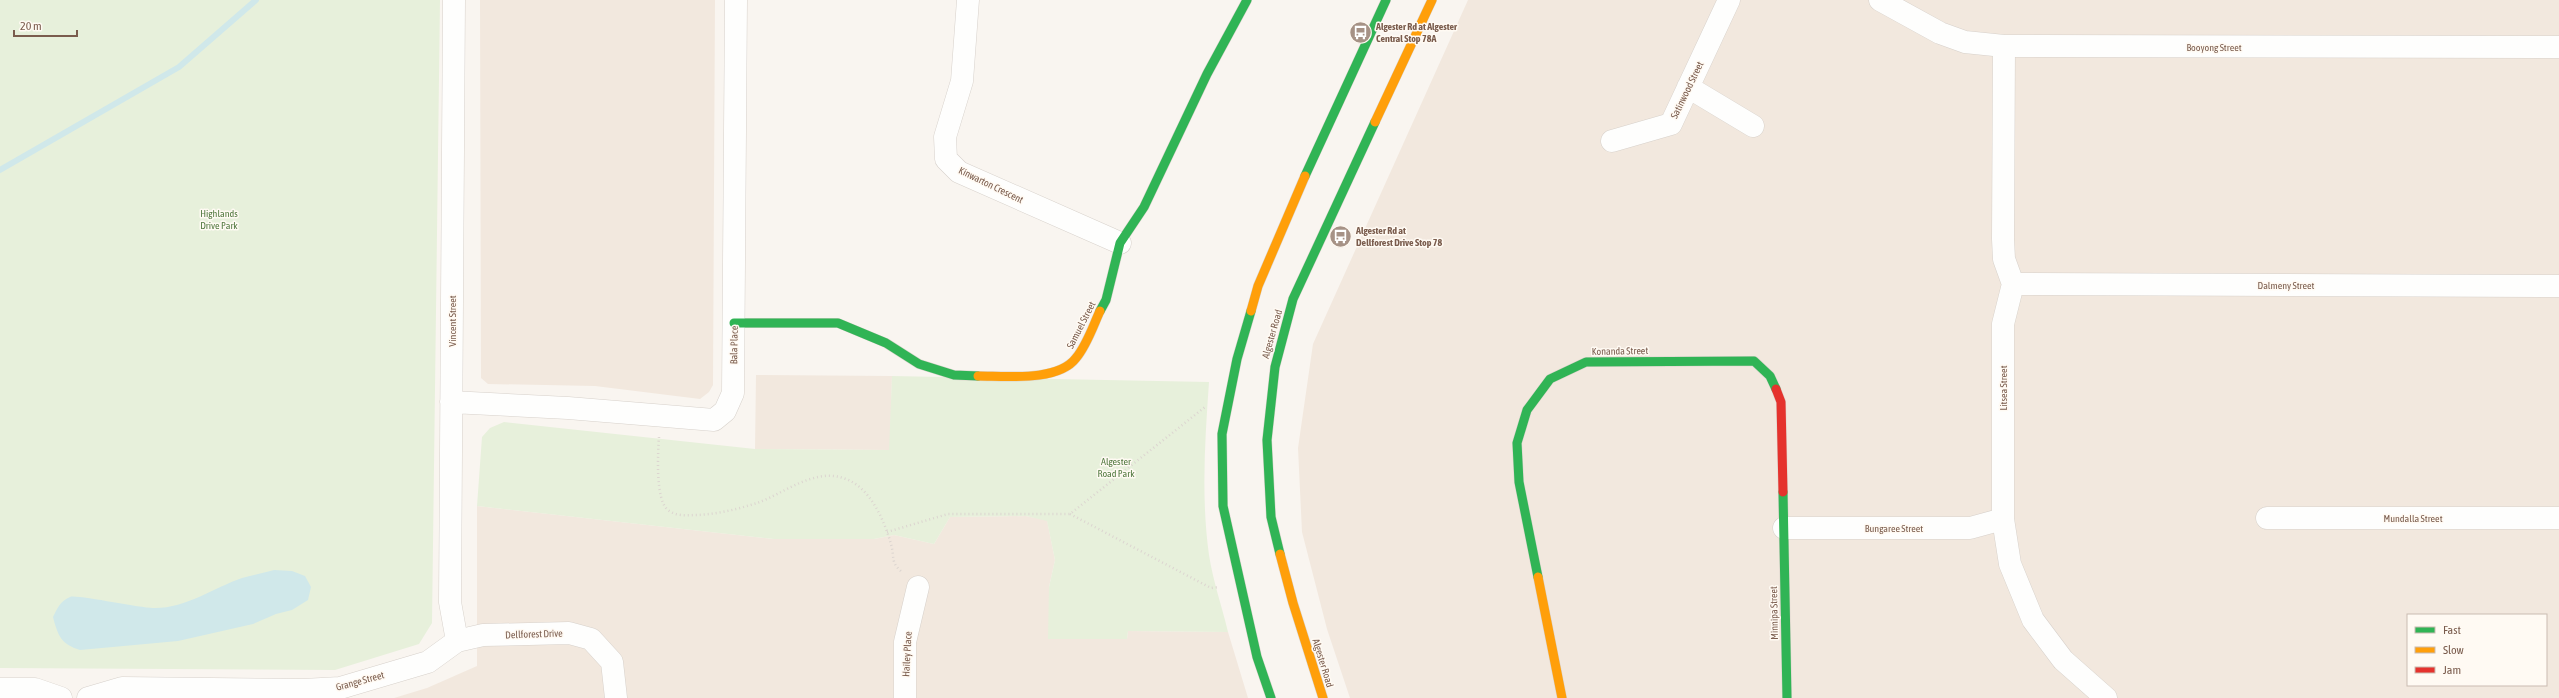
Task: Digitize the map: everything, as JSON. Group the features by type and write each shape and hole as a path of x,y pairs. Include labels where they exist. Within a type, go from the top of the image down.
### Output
{"street":[{"name":"Vincent Street","path":"454,0 450,602 457,642"},
{"name":"Bala Place","path":"451,402 714,420 725,411 734,393 736,0"},
{"name":"Kinwarton Crescent","path":"968,0 962,81 945,137 946,159 960,172 1120,243"},
{"name":"Samuel Street","path":"734,323 838,323 886,343 919,364 954,375 1025,377 1053,373 1076,359 1106,300 1120,243 1144,207 1207,74 1247,0"},
{"path":"1271,698 1257,657 1223,506 1222,434 1237,359 1258,286 1313,156 1386,0"},
{"name":"Algester Road","path":"1323,698 1293,603 1271,517 1267,440 1275,367 1293,299 1432,0"},
{"name":"Satinwood Street","path":"1612,141 1671,124 1729,0"},
{"name":"Booyong Street","path":"1880,0 1940,33 1965,42 2004,46 2559,47"},
{"path":"2004,46 2003,239 2004,259 2013,284"},
{"path":"1688,87 1753,126"},
{"name":"Dalmeny Street","path":"2013,284 2559,286"},
{"name":"Litsea Street","path":"2013,284 2003,324 2003,519 2010,564 2033,620 2063,660 2106,698"},
{"name":"Konanda Street","path":"1562,698 1519,482 1517,443 1527,410 1550,380 1586,362 1754,360 1770,376 1781,402 1784,528"},
{"name":"Mundalla Street","path":"2267,518 2559,518"},
{"name":"Bungaree Street","path":"1784,528 1970,528 2003,519"},
{"name":"Minnipa Street","path":"1784,528 1787,698"},
{"name":"Hailey Place","path":"905,698 905,642 918,587"},
{"name":"Dellforest Drive","path":"457,642 484,635 569,633 591,639 612,662 616,698"},
{"name":"Grange Street","path":"88,698 122,688 312,694 340,688 428,662 457,642"},
{"path":"0,689 35,689 61,698"}],"path":[{"path":"1070,514 1206,405"},
{"path":"660,416 659,480 662,501 667,510 678,515 711,514 729,511 758,503 797,485 830,475 844,478 866,494 877,510 887,532 893,565 918,587"},
{"path":"887,532 948,514 1070,514 1211,588 1223,586"}],"shaded area":[{"path":"480,0 715,0 713,385 709,392 700,399 595,386 488,384 481,378"},
{"path":"1468,0 2559,0 2559,698 1350,698 1327,629 1302,532 1298,448 1313,344"},
{"path":"756,375 892,376 890,450 755,449"},
{"path":"477,506 774,539 874,539 894,535 934,544 950,517 1026,516 1047,520 1055,560 1049,587 1127,639 1128,631 1228,632 1248,698 394,698 427,688 477,666"}],"green space":[{"name":"Highlands Drive Park","path":"0,0 440,0 432,623 419,644 335,670 0,668"},
{"name":"Algester Road Park","path":"892,376 1209,382 1204,468 1205,512 1209,555 1228,632 1128,631 1127,639 1048,639 1049,587 1055,560 1047,521 1026,516 950,517 934,544 894,535 874,539 774,539 477,506 482,437 490,428 504,422 755,449 889,450"}],"water":[{"path":"274,570 292,571 305,576 311,587 308,600 292,610 276,614 253,624 178,641 80,650 64,642 59,634 53,617 61,603 70,597 83,597 153,608 165,607 188,602 242,578"}],"waterway":[{"path":"0,170 179,67 256,0"}],"traffic: fast":[{"path":"1100,311 1106,300 1120,243 1144,207 1207,74 1247,0"},
{"path":"1305,176 1386,0"},
{"path":"1280,554 1271,517 1267,440 1275,367 1293,299 1375,122"},
{"path":"1251,311 1237,359 1222,434 1223,506 1257,657 1271,698"},
{"path":"734,323 838,323 886,343 919,364 954,375 978,376"},
{"path":"1538,577 1519,482 1517,443 1527,410 1550,379 1586,362 1754,361 1770,376 1776,389"},
{"path":"1783,492 1787,698"}],"traffic: slow":[{"path":"1375,122 1432,0"},
{"path":"1251,311 1258,286 1305,176"},
{"path":"978,376 1030,376 1057,371 1068,366 1076,358 1090,335 1100,311"},
{"path":"1280,554 1293,603 1323,698"},
{"path":"1538,577 1562,698"}],"traffic: jam":[{"path":"1776,389 1781,402 1783,492"}],"place":[{"name":"Algester Rd at Algester Central Stop 78A","path":"1361,32"},
{"name":"Algester Rd at Dellforest Drive Stop 78","path":"1340,236"}]}
